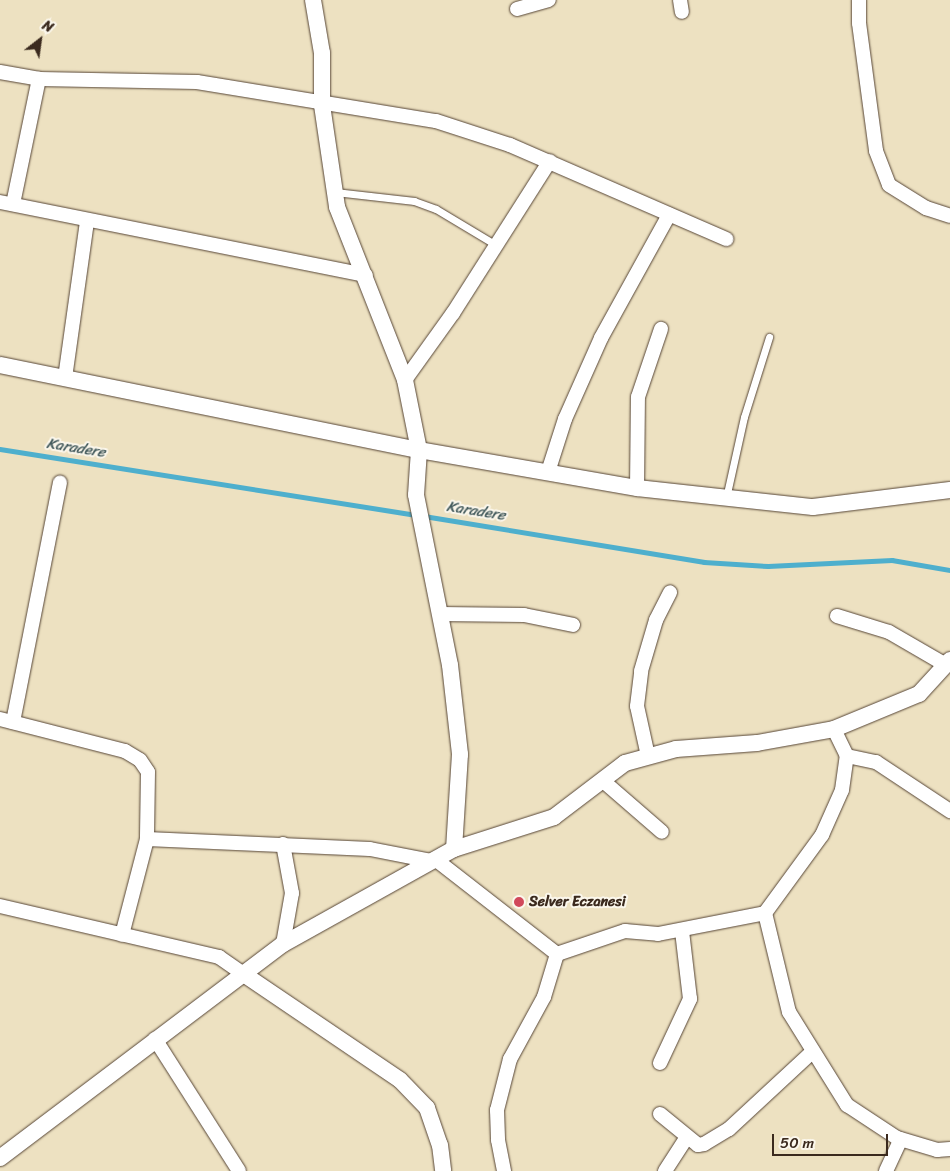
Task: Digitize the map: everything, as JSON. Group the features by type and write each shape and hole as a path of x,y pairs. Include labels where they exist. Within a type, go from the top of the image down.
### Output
{"street":[{"path":"313,0 322,53 322,105 337,207 366,274 405,380 419,450 416,495 440,614 460,754 454,849"},
{"path":"517,9 549,0"},
{"path":"859,0 859,24 876,151 889,185 926,208 950,214"},
{"path":"0,72 39,79 196,82 322,105 436,121 550,161 726,239"},
{"path":"39,79 6,203 87,221 366,274"},
{"path":"405,380 550,161"},
{"path":"548,472 565,419 601,338 670,214"},
{"path":"65,378 87,221"},
{"path":"637,488 638,397 661,329"},
{"path":"0,365 419,450 637,488 813,507 950,490"},
{"path":"60,483 7,720 125,751 140,760 148,772 150,792 147,839 122,935"},
{"path":"648,756 637,706 641,671 656,620 670,592"},
{"path":"440,614 524,615 573,625"},
{"path":"0,1158 155,1039 245,975 283,944 454,849 554,817 625,763 676,749 757,744 834,729 919,694 948,662 888,632 837,616"},
{"path":"557,954 625,931 658,934 682,931 765,913 822,835 842,790 847,756 834,729"},
{"path":"847,756 876,762 950,811"},
{"path":"602,780 662,832"},
{"path":"147,839 370,849 433,860 557,954"},
{"path":"283,844 292,893 283,944"},
{"path":"0,906 219,957 400,1080 428,1108 440,1144 443,1171"},
{"path":"765,913 789,1012 812,1053 847,1105 901,1139 936,1150 950,1149"},
{"path":"660,1063 690,999 682,931"},
{"path":"504,1171 498,1140 498,1110 510,1059 544,997 557,954"},
{"path":"155,1039 240,1171"},
{"path":"660,1114 698,1145 704,1144 729,1129 812,1053"},
{"path":"665,1171 687,1136"},
{"path":"886,1171 901,1139"}],"lane":[{"path":"335,192 414,200 436,209 496,244"},
{"path":"726,498 744,418 769,337"}],"waterway":[{"name":"Karadere","path":"0,449 416,515"},
{"name":"Karadere","path":"424,516 704,562 768,566 892,560 950,570"}],"place":[{"name":"Selver Eczanesi","path":"519,902"}]}
